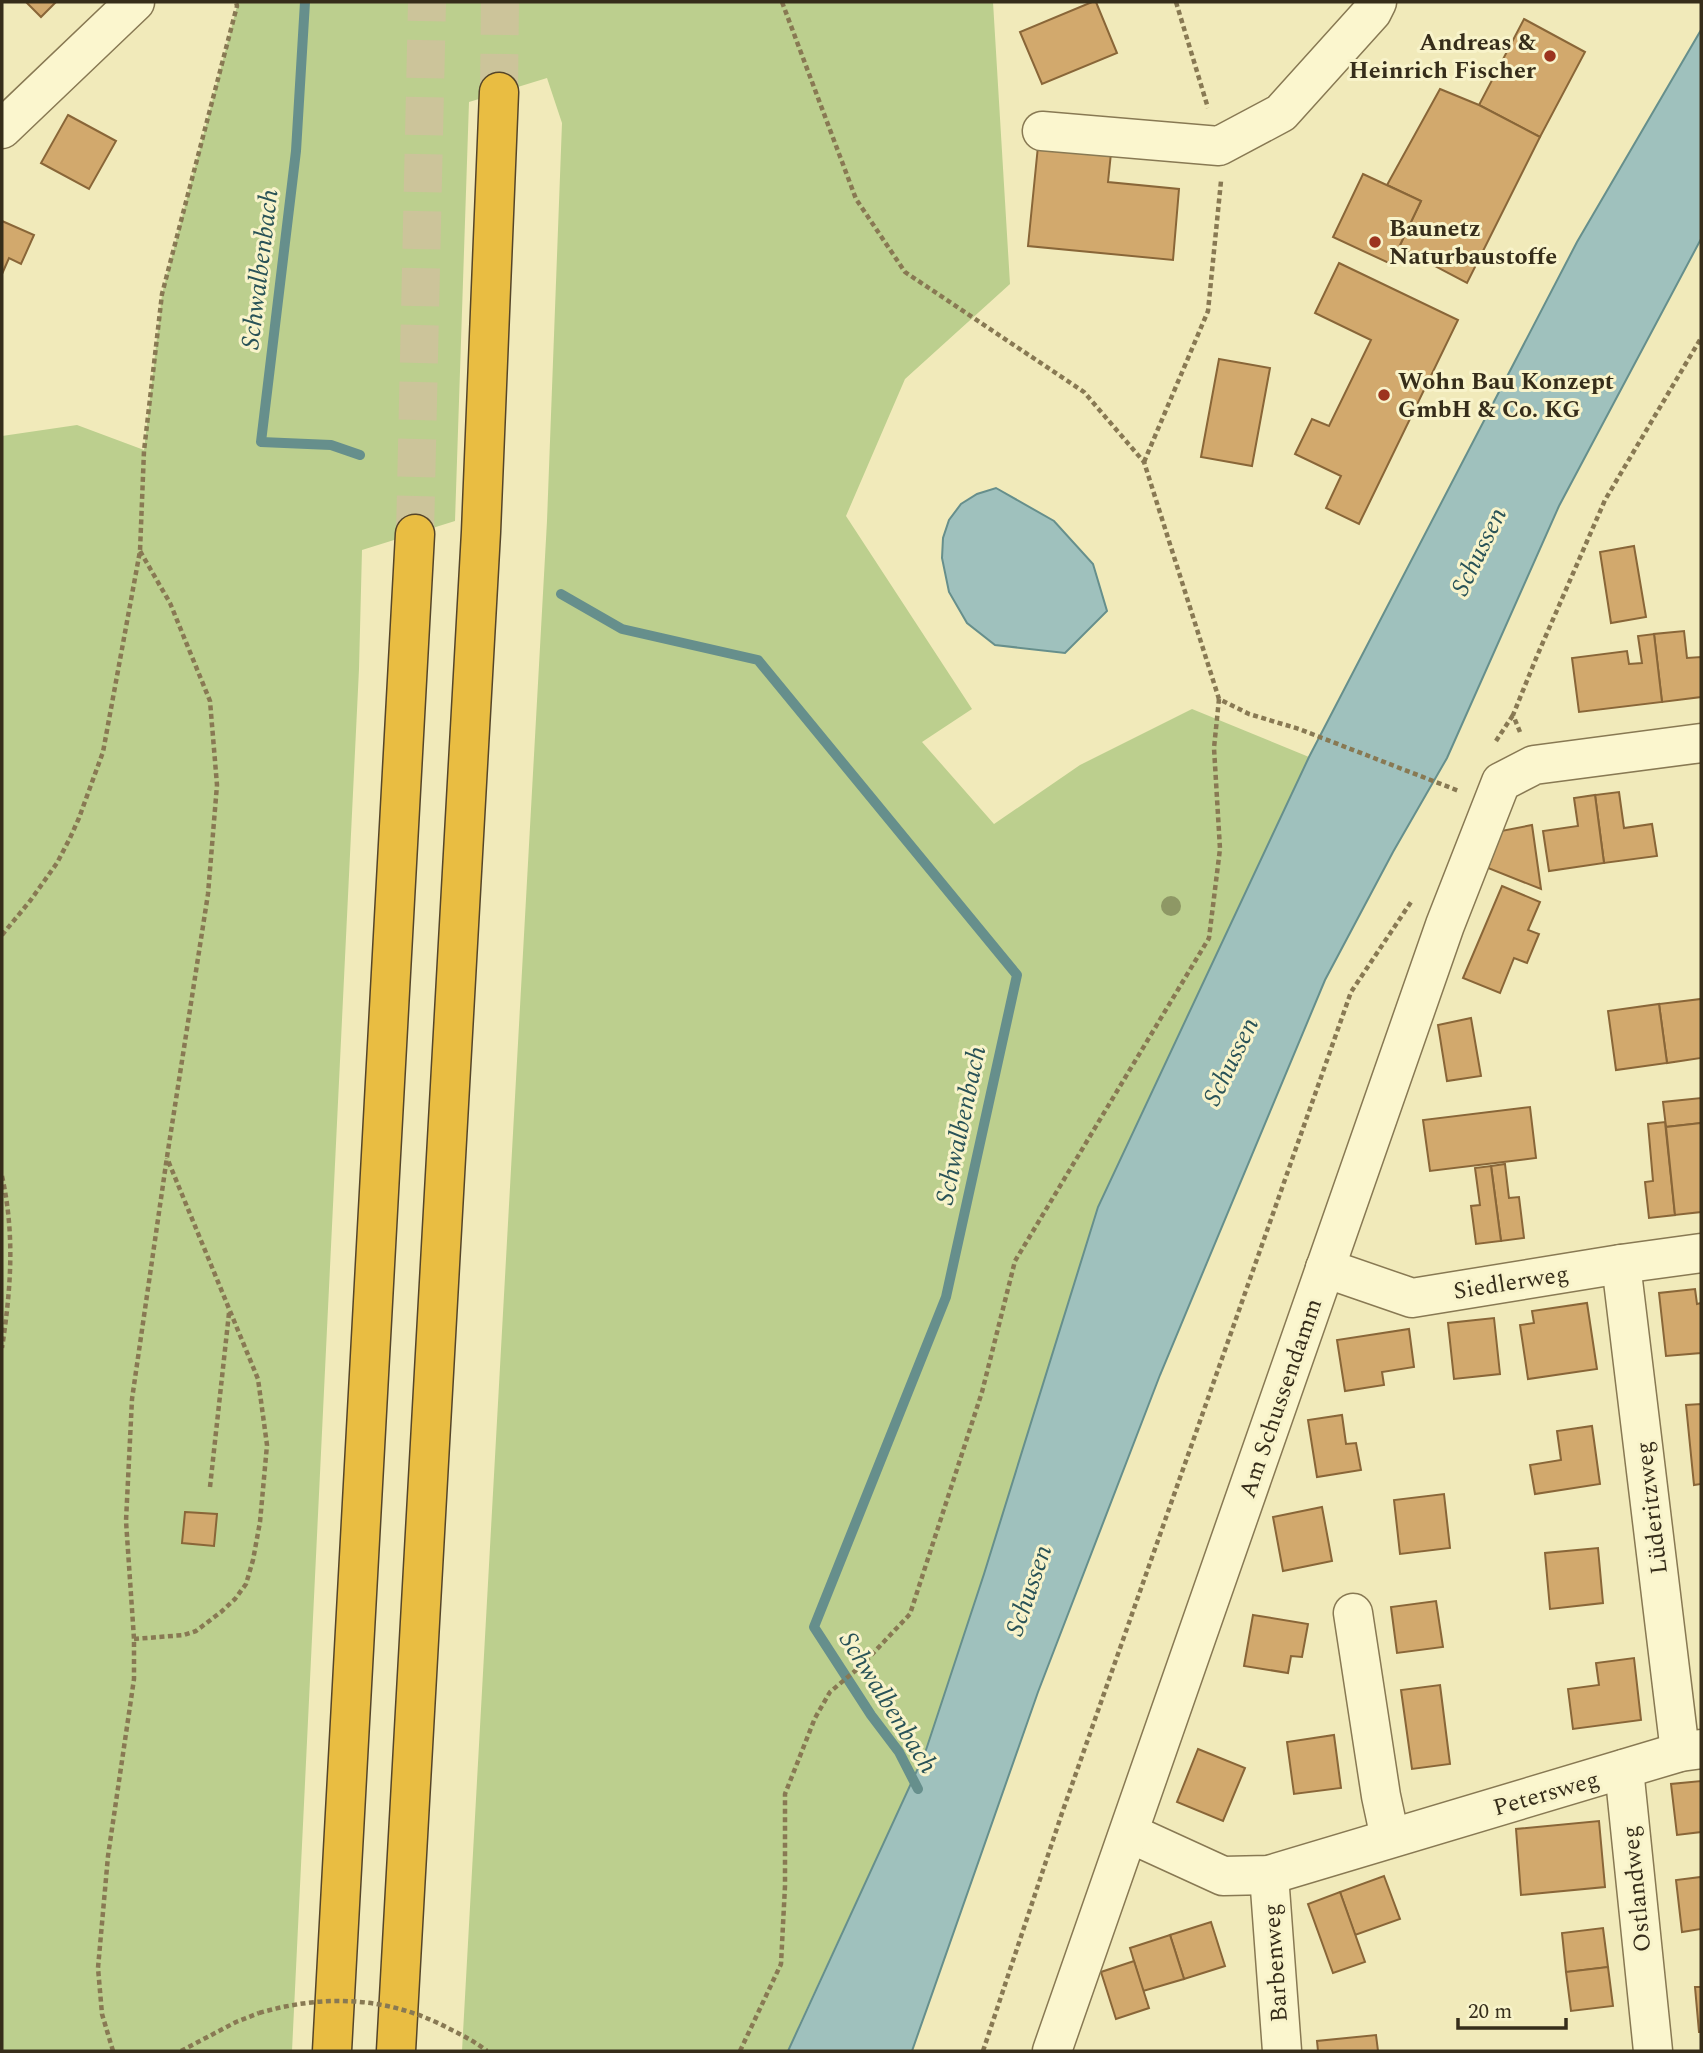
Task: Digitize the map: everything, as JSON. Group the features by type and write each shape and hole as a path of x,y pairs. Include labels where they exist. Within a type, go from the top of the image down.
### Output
{"highway":[{"path":"396,2051 481,532 499,92"},
{"path":"332,2051 415,534"}],"street":[{"path":"2,129 135,2"},
{"path":"1042,131 1219,146 1281,113 1372,12 1377,2"},
{"name":"Am Schussendamm","path":"1052,2051 1445,925 1501,782 1534,765 1701,743"},
{"name":"Siedlerweg","path":"1325,1268 1412,1298 1701,1253"},
{"name":"Lüderitzweg","path":"1621,1264 1691,1751"},
{"path":"1353,1614 1390,1838"},
{"name":"Petersweg","path":"1129,1833 1223,1876 1269,1875 1691,1751"},
{"name":"Ostlandweg","path":"1624,1769 1653,2051"},
{"name":"Barbenweg","path":"1269,1875 1282,2051"}],"path":[{"path":"2,935 57,863 83,807 103,752 140,551 145,450 162,294 236,2"},
{"path":"740,2051 781,1964 785,1886 785,1794 815,1718 830,1692 862,1665 910,1614 982,1392 1015,1261 1209,938 1220,849 1214,748 1219,699 1144,462 1084,392 905,272 856,199 782,2"},
{"path":"1144,462 1208,311 1223,161 1177,2"},
{"path":"1534,765 1513,715 1605,500 1701,338"},
{"path":"113,2051 102,2014 98,1968 108,1856 134,1679 126,1521 132,1399 208,894 217,786 210,701 170,603 140,551"},
{"path":"1219,699 1249,714 1299,729 1464,793"},
{"path":"983,2051 1062,1813 1351,992 1416,894"},
{"path":"134,1639 184,1635 206,1625 235,1599 246,1584 253,1560 263,1495 267,1446 258,1379 167,1157"},
{"path":"2,1176 12,1252 9,1304 2,1348"},
{"path":"210,1486 230,1311"},
{"path":"181,2051 259,2013 328,2000 372,2002 401,2009 462,2034 487,2051"}],"green space":[{"path":"236,2 993,2 1010,284 905,379 846,516 972,709 922,742 994,824 1080,765 1192,709 1309,757 1098,1207 984,1574 925,1753 799,2025 791,2051 462,2051 547,521 562,123 547,78 469,102 455,521 362,550 359,669 292,2051 2,2051 2,436 77,425 144,450 162,294"}],"water":[{"name":"Schussen","path":"1701,30 1701,239 1559,506 1447,758 1325,980 1160,1375 1038,1692 912,2051 788,2051 925,1753 984,1574 1098,1207 1309,757 1577,242"},
{"path":"996,488 1054,521 1093,564 1107,611 1065,653 995,645 967,623 949,592 942,558 943,538 949,520 961,504 977,494"}],"building":[{"path":"26,2 56,2 41,17"},
{"path":"1096,2 1117,53 1042,84 1020,32"},
{"path":"1524,19 1585,52 1540,137 1479,105"},
{"path":"1440,89 1479,105 1540,137 1467,283 1399,247 1421,201 1387,185"},
{"path":"68,115 116,141 89,189 41,163"},
{"path":"1038,146 1111,153 1108,182 1179,189 1173,260 1028,246"},
{"path":"1363,174 1421,201 1391,264 1333,237"},
{"path":"2,221 34,235 21,264 9,258 2,274"},
{"path":"1339,263 1458,320 1359,524 1326,508 1341,476 1295,454 1312,419 1329,426 1371,340 1315,313"},
{"path":"1219,359 1270,368 1252,466 1201,457"},
{"path":"1634,546 1646,617 1611,623 1600,552"},
{"path":"1684,631 1687,658 1701,657 1701,697 1662,702 1654,634"},
{"path":"1654,634 1662,702 1579,712 1572,658 1627,651 1629,664 1642,663 1638,636"},
{"path":"1619,792 1624,828 1652,824 1657,856 1604,863 1595,795"},
{"path":"1595,795 1604,863 1549,871 1543,831 1578,826 1574,798"},
{"path":"1532,825 1541,889 1488,868 1501,831"},
{"path":"1502,886 1540,902 1528,930 1539,934 1527,963 1514,958 1500,993 1463,978"},
{"path":"1701,999 1701,1058 1667,1063 1659,1004"},
{"path":"1659,1004 1667,1063 1616,1070 1608,1011"},
{"path":"1471,1018 1481,1076 1447,1081 1438,1025"},
{"path":"1701,1098 1701,1123 1666,1127 1663,1102"},
{"path":"1530,1107 1536,1158 1430,1171 1423,1120"},
{"path":"1665,1122 1675,1215 1649,1218 1645,1182 1653,1181 1648,1124"},
{"path":"1701,1123 1701,1212 1675,1215 1666,1127"},
{"path":"1505,1164 1509,1198 1519,1197 1524,1238 1501,1241 1491,1166"},
{"path":"1491,1166 1501,1241 1476,1244 1471,1206 1480,1205 1475,1168"},
{"path":"1695,1289 1697,1304 1701,1303 1701,1353 1666,1356 1659,1293"},
{"path":"1587,1303 1597,1369 1528,1379 1520,1325 1534,1323 1532,1311"},
{"path":"1494,1318 1500,1374 1454,1379 1448,1323"},
{"path":"1409,1329 1414,1367 1382,1372 1384,1385 1345,1391 1337,1340"},
{"path":"1701,1404 1701,1484 1694,1485 1686,1405"},
{"path":"1342,1415 1346,1444 1356,1443 1361,1470 1317,1477 1308,1420"},
{"path":"1592,1426 1600,1484 1535,1494 1530,1465 1561,1460 1557,1431"},
{"path":"1444,1494 1450,1548 1400,1554 1394,1500"},
{"path":"1322,1507 1332,1561 1283,1571 1273,1517"},
{"path":"185,1512 217,1514 214,1546 182,1543"},
{"path":"1598,1548 1603,1603 1550,1609 1545,1553"},
{"path":"1436,1601 1443,1647 1397,1653 1391,1607"},
{"path":"1253,1615 1308,1624 1302,1657 1291,1656 1288,1673 1244,1666"},
{"path":"1634,1658 1641,1720 1573,1729 1568,1689 1599,1685 1596,1663"},
{"path":"1440,1685 1450,1764 1412,1769 1401,1690"},
{"path":"1334,1735 1341,1788 1294,1794 1287,1742"},
{"path":"1198,1749 1245,1768 1223,1821 1177,1802"},
{"path":"1701,1781 1701,1832 1677,1835 1671,1784"},
{"path":"1599,1821 1605,1887 1521,1895 1516,1829"},
{"path":"1384,1876 1400,1919 1355,1935 1340,1892"},
{"path":"1701,1877 1701,1929 1682,1932 1676,1880"},
{"path":"1340,1892 1365,1962 1333,1973 1308,1904"},
{"path":"1211,1922 1225,1966 1184,1979 1170,1935"},
{"path":"1603,1928 1608,1967 1566,1972 1562,1933"},
{"path":"1170,1935 1184,1979 1143,1991 1130,1948"},
{"path":"1134,1961 1149,2008 1116,2019 1101,1972"},
{"path":"1608,1967 1613,2006 1571,2011 1566,1972"},
{"path":"1695,1987 1701,1987 1701,2032 1699,2032"},
{"path":"1376,2035 1378,2051 1318,2051 1317,2041"}],"waterway":[{"name":"Schwalbenbach","path":"305,2 296,151 261,442 331,445 360,455"},
{"name":"Schwalbenbach","path":"561,594 622,629 758,660 1017,975 946,1297 814,1627 871,1715 899,1752 918,1789"}],"tunnel":[{"path":"415,534 427,2"},
{"path":"499,92 500,2"}],"place":[{"name":"Andreas & Heinrich Fischer","path":"1550,56"},
{"name":"Baunetz Naturbaustoffe","path":"1375,242"},
{"name":"Wohn Bau Konzept GmbH & Co. KG","path":"1384,395"}]}
